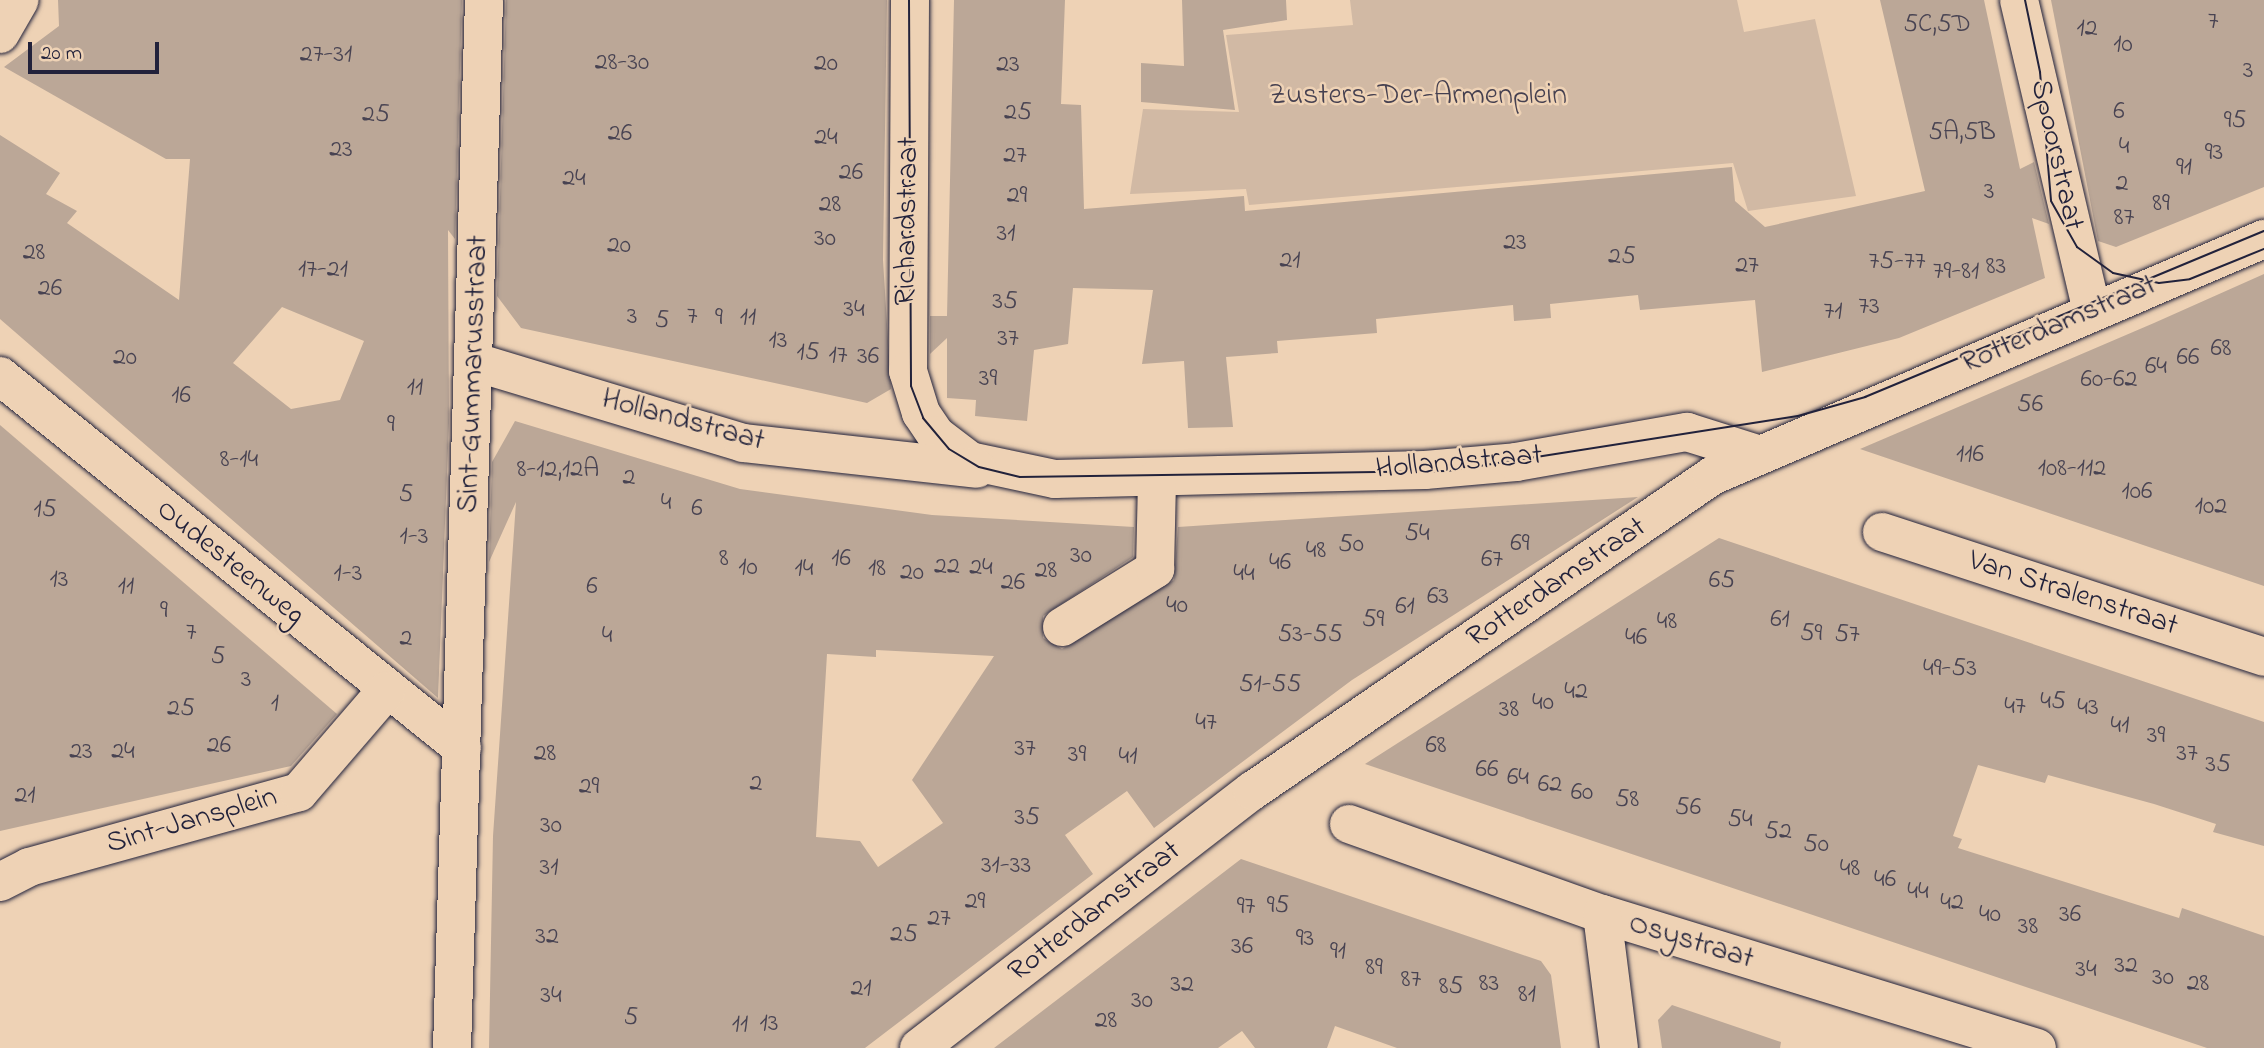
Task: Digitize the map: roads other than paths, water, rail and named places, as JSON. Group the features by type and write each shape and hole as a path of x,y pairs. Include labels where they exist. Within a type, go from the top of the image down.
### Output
{"street":[{"path":"0,34 20,0"},
{"name":"Sint-Gummarusstraat","path":"462,748 484,0"},
{"name":"Richardstraat","path":"910,0 908,372 921,413 936,435"},
{"name":"Spoorstraat","path":"2019,0 2092,311"},
{"name":"Rotterdamstraat","path":"919,1048 1251,791 1712,477 1756,454 2264,239"},
{"name":"Hollandstraat","path":"475,362 743,443 1020,475 1157,478 1468,467 1687,432 1756,454"},
{"name":"Oudesteenweg","path":"0,376 386,691 462,748"},
{"name":"Hollandstraat","path":"936,435 970,461 1020,475"},
{"path":"1062,627 1155,569 1157,478"},
{"name":"Van Stralenstraat","path":"1882,531 2264,657"},
{"name":"Sint-Jansplein","path":"0,881 29,867 299,792 386,691"},
{"path":"452,1048 462,748"},
{"name":"Osystraat","path":"1349,824 1602,914 2037,1048"},
{"path":"1602,914 1619,1048"}],"tram line":[{"path":"909,0 911,386 923,418 949,449 979,467 1020,477 1447,471 1798,416 1865,397 2264,231"},
{"path":"2025,0 2040,72 2051,201 2077,247 2113,273 2159,283 2190,279 2264,249"}],"park label":[{"name":"Zusters-Der-Armenplein","path":"1418,96"}]}
